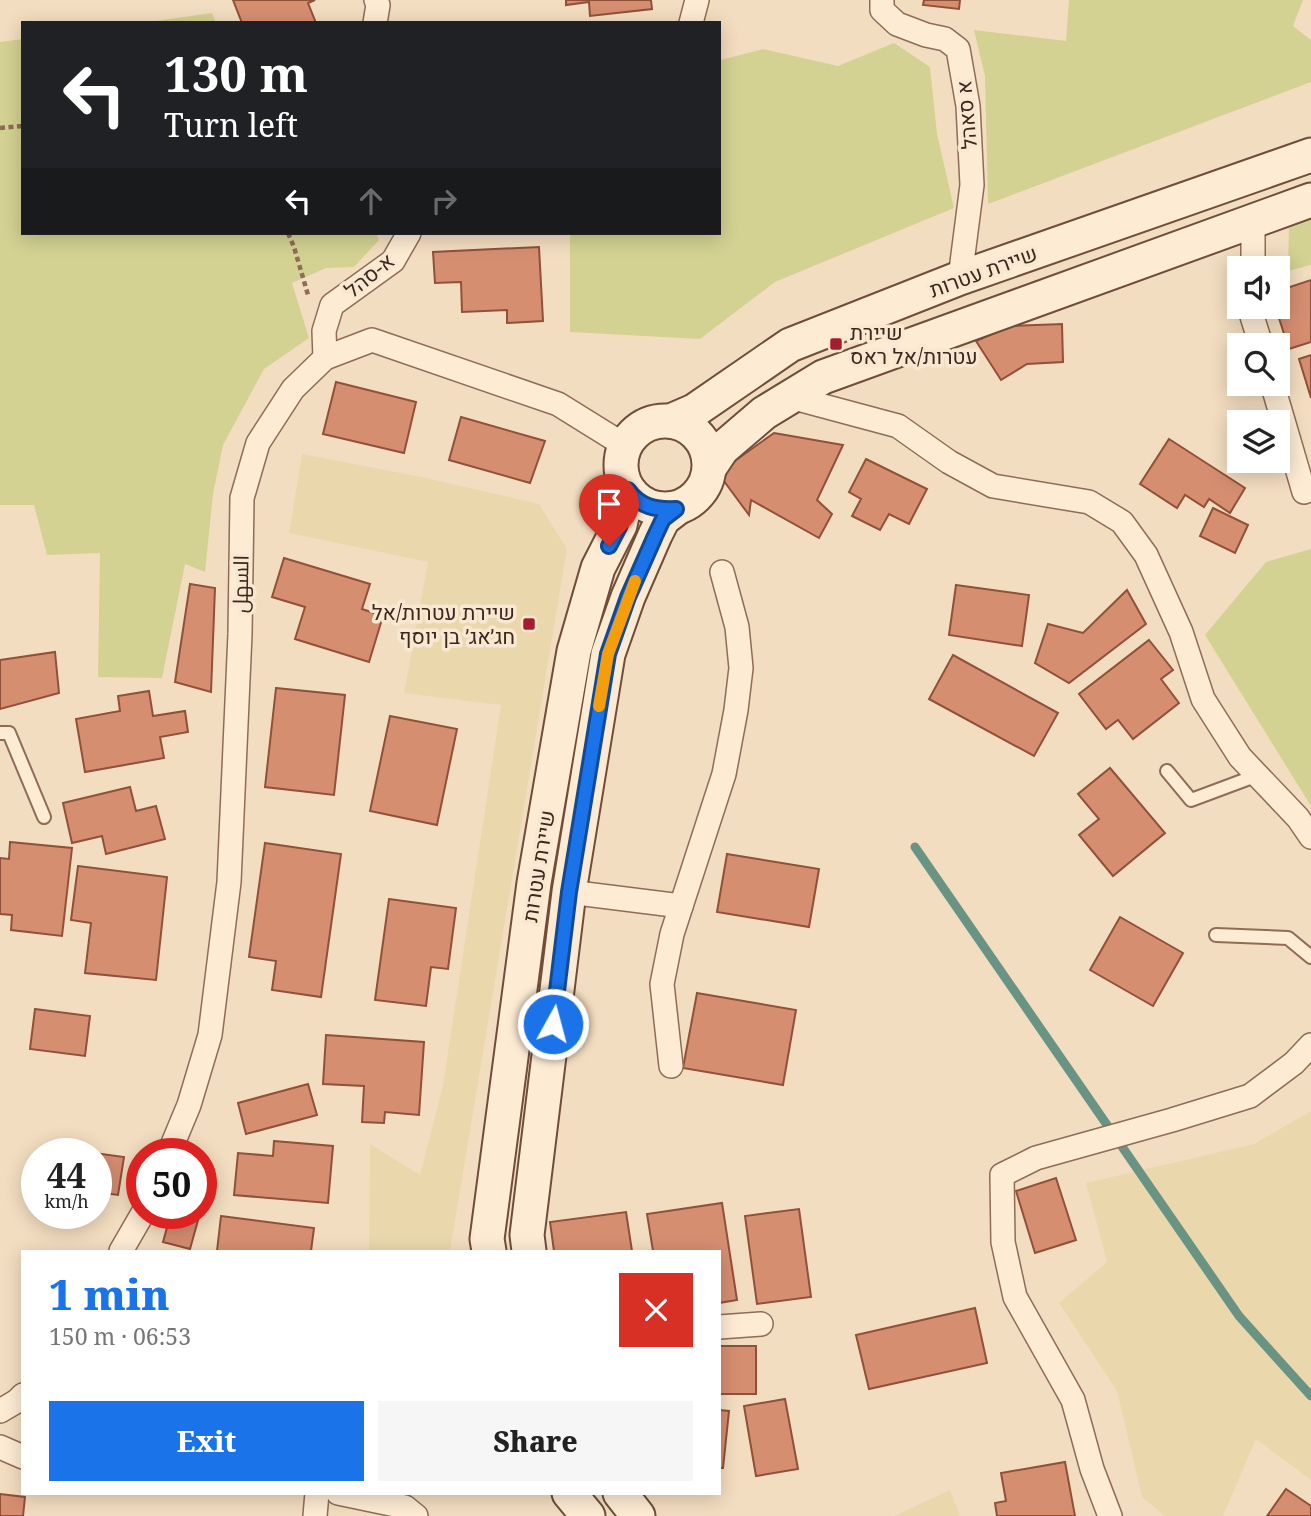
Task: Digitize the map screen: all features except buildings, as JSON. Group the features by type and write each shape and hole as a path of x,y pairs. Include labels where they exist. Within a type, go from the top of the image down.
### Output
{"main road":[{"name":"שיירת עטרות","path":"671,421 695,411 790,345 960,278 1311,155"},
{"path":"710,467 708,451 698,435 685,425 671,421 655,421 640,428 624,445 620,460 621,476 632,496 645,505 676,509 690,502 701,491 710,467 722,449 764,413 823,377 1311,200"},
{"name":"שיירת עטרות","path":"489,1250 487,1239 534,883 574,651 598,568 620,525 628,490"},
{"name":"שיירת עטרות","path":"529,1250 527,1235 569,892 608,654 628,597 655,536 663,519 676,509"},
{"path":"571,1495 588,1516"},
{"path":"622,1495 638,1516"}],"street":[{"path":"692,21 697,0"},
{"name":"א סאהל","path":"882,0 882,10 897,24 944,39 958,49 968,106 972,185 960,278"},
{"path":"1253,222 1253,256"},
{"name":"א-סהל","path":"325,358 324,331 332,305 393,261 408,235"},
{"name":"السهل","path":"175,1138 189,1105 210,1035 229,882 240,634 242,498 258,443 292,389 325,358 372,340 558,404 624,445"},
{"path":"1276,396 1304,492"},
{"path":"790,397 898,426 949,462 993,486 1089,502 1122,522 1146,555 1181,632 1203,699 1240,757 1298,818 1311,837"},
{"path":"671,1066 662,984 672,934 724,774 741,668 737,627 722,572"},
{"path":"569,892 681,906"},
{"path":"1110,1516 1092,1469 1073,1400 1015,1297 1003,1242 1002,1175 1036,1158 1250,1096 1294,1063 1311,1045"},
{"path":"122,1250 134,1229"},
{"path":"721,1328 761,1324"},
{"path":"0,1411 21,1397"},
{"path":"0,1447 21,1456"},
{"path":"315,1516 317,1495"},
{"path":"348,1495 405,1507 416,1516"}],"lane":[{"path":"0,733 9,733 44,817"},
{"path":"1167,771 1191,800 1258,775"},
{"path":"1216,935 1288,937 1311,957"}],"path":[{"path":"0,128 21,127"},
{"path":"289,235 310,303 324,331"}],"shaded area":[{"path":"1069,0 1303,0 1293,26 1311,40 1311,82 988,204 985,76 974,30 1066,41"},
{"path":"212,13 215,21 155,21"},
{"path":"21,39 21,235 377,235 379,240 354,267 326,268 292,283 309,338 264,369 223,445 213,494 205,572 185,564 162,678 98,677 100,553 47,555 34,505 0,505 0,42"},
{"path":"894,43 930,67 937,134 954,208 775,282 700,339 570,332 570,235 721,235 721,60 763,49 838,66"},
{"path":"1311,220 1311,265 1290,270 1289,228"},
{"path":"302,454 422,477 539,504 567,549 450,1250 369,1250 370,1144 420,1175 443,1085 501,705 404,693 428,562 289,533"},
{"path":"1311,549 1311,806 1205,635 1266,562"},
{"path":"1311,1111 1311,1480 1256,1439 1223,1516 1165,1516 1142,1497 1117,1391 1059,1303 1107,1262 1086,1183 1254,1144"},
{"path":"950,1490 960,1516 894,1516"}],"waterway":[{"path":"915,847 1239,1316 1311,1396"}],"slow traffic":[{"path":"599,706 608,654 635,581"}],"place":[{"name":"שיירת עטרות/אל ראס","path":"836,344"},
{"name":"שיירת עטרות/אל חג׳אג׳ בן יוסף","path":"529,624"}],"route":[{"path":"553,1024 569,892 608,654 628,597 655,536 663,519 676,509 645,505 628,490 620,525 609,546"}]}
